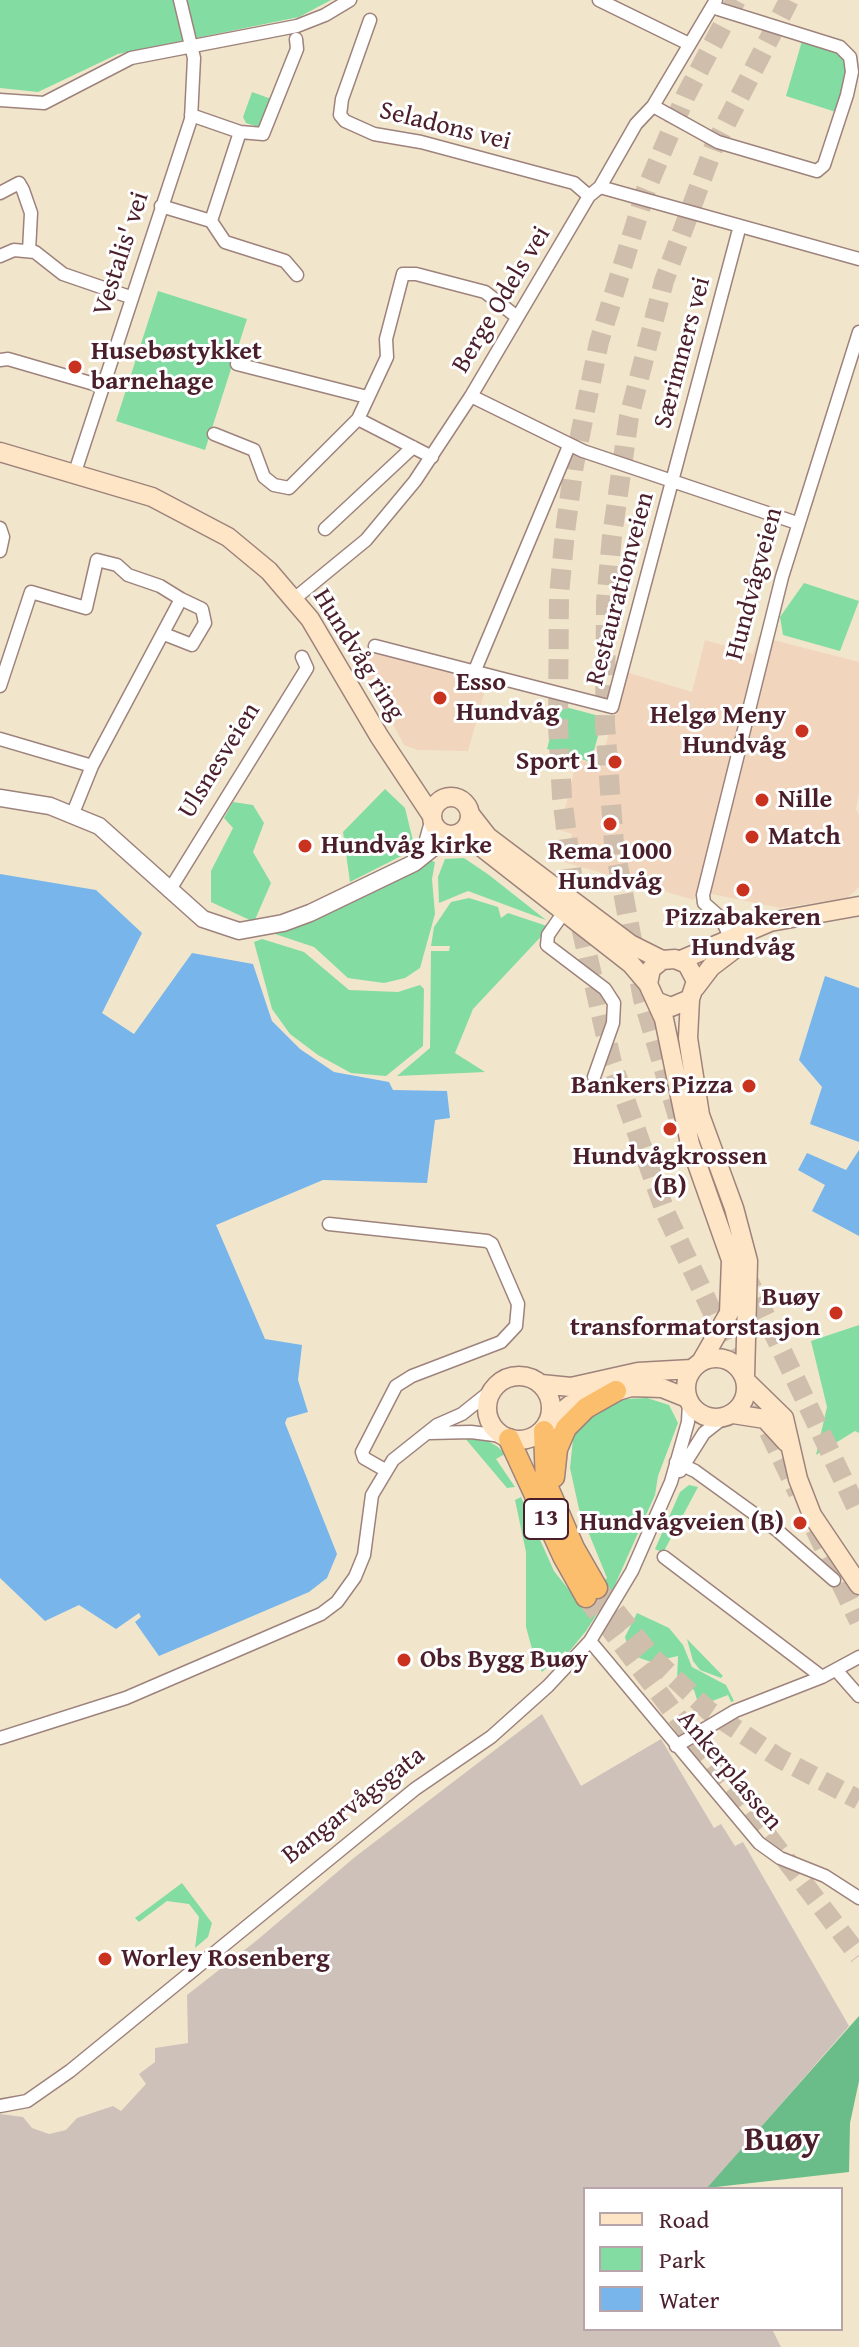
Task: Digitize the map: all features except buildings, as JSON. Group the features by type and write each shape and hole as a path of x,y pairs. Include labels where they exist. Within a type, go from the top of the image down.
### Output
{"highway":[{"name":"13","path":"556,1508 554,1461 560,1439 586,1408 616,1391"},
{"name":"13","path":"506,1438 563,1556 592,1593 543,1470 546,1427"}],"main road":[{"name":"Hundvåg ring","path":"0,452 152,497 197,518 259,563 294,599 324,640 379,736 432,819"},
{"name":"Hundvåg ring","path":"407,776 445,798"},
{"path":"688,1400 686,1384 729,1313 731,1260 690,1144 658,1002 631,964 480,846 439,831 432,819 436,804 445,798 462,801 488,837 630,944 672,960 695,975 688,1038 700,1115 734,1208 748,1261 745,1397 728,1416"},
{"path":"452,835 469,825 470,814"},
{"path":"648,984 651,969 785,918 859,906"},
{"path":"658,1002 678,1006 693,993 719,960 760,936 800,924 859,919"},
{"path":"789,1445 765,1419 703,1416 688,1400 652,1387 616,1391 570,1405 526,1440 506,1438 494,1429 487,1410 492,1390 500,1382 521,1376 541,1384 571,1387 638,1372 696,1366 721,1358 731,1362 781,1412 812,1515 859,1585"},
{"path":"541,1384 552,1403 546,1427"}],"street":[{"name":"Vestalis' vei","path":"75,472 191,115 191,48 180,0"},
{"path":"0,100 44,103 131,58 297,26 325,15 350,0"},
{"path":"599,0 687,43"},
{"path":"653,106 718,142 817,171 824,165 847,95 852,72 850,57 840,47 714,3"},
{"name":"Berge Odels vei","path":"294,599 374,531 432,457 589,196 600,187 636,124 653,106 687,43 714,3"},
{"name":"Seladons vei","path":"365,23 342,99 340,115 345,121 374,134 433,145 574,183 589,196"},
{"path":"191,115 240,132 260,134 265,131 297,49 296,39"},
{"path":"211,221 240,132"},
{"path":"0,193 19,183 23,190 31,213 29,251"},
{"path":"600,187 859,259"},
{"path":"161,206 211,221 225,242 285,261 297,275"},
{"name":"Særimners vei","path":"671,483 738,233"},
{"path":"0,256 14,250 29,251 46,257 63,274 130,297"},
{"path":"214,434 254,450 264,477 274,485 289,488 358,419 387,357 388,330 405,272 485,292 517,317"},
{"name":"Hundvågveien","path":"731,939 721,918 703,898 797,523 855,369 859,332"},
{"path":"0,360 8,359 101,386"},
{"path":"237,364 367,397"},
{"path":"471,396 569,446 671,483 797,523"},
{"path":"358,419 432,457"},
{"path":"475,670 569,446"},
{"path":"325,529 413,447"},
{"name":"Restaurationveien","path":"375,646 612,707 671,483"},
{"path":"0,528 3,534 0,551"},
{"path":"0,686 31,592 86,608 92,570 99,559 198,606 206,620 192,645 164,634"},
{"path":"73,813 92,766 181,599"},
{"name":"Ulsnesveien","path":"169,891 305,672 307,664 302,657"},
{"path":"0,739 92,766"},
{"path":"0,798 73,813 115,838 169,891 214,926 251,931 310,913 414,863 452,835"},
{"path":"414,863 426,847 432,819"},
{"path":"564,912 548,935 547,945 605,989 614,1003 613,1023 594,1077"},
{"path":"329,1224 487,1241 492,1244 518,1304 516,1326 501,1342 396,1386 362,1452 364,1458 385,1470"},
{"path":"0,1738 126,1698 321,1614 337,1602 355,1577 364,1555 372,1495 385,1470 403,1450 437,1425 462,1414 492,1390"},
{"name":"Bangarvågsgata","path":"680,1464 688,1400"},
{"name":"Bangarvågsgata","path":"0,2106 27,2101 70,2071 415,1789 520,1713 590,1641 632,1571 680,1464 704,1433 728,1416"},
{"path":"429,1433 471,1432 506,1438"},
{"path":"680,1464 778,1531 834,1580"},
{"path":"664,1557 822,1677"},
{"name":"Ankerplassen","path":"590,1641 740,1824 769,1852 825,1876 859,1898"},
{"path":"676,1746 735,1711 837,1671 859,1657"},
{"path":"837,1671 859,1696"}],"shaded area":[{"path":"758,636 859,662 859,794 856,809 859,816 859,887 847,898 780,908 697,891 694,900 564,862 572,834 560,830 577,759 600,765 626,672 692,692 705,640 753,654"},
{"path":"380,651 488,680 468,751 418,750 404,745 358,660"},
{"path":"542,1714 581,1786 661,1739 714,1828 721,1824 735,1846 743,1842 849,2026 709,2187 583,2187 583,2331 773,2331 781,2347 0,2347 0,2114 23,2117 32,2128 49,2134 66,2130 77,2118 113,2106 121,2111 146,2084 139,2074 155,2062 155,2048 188,2043 187,1995 355,1857"}],"green space":[{"path":"0,0 331,0 299,17 118,54 38,92 0,88"},
{"path":"802,41 837,52 847,64 836,112 786,96"},
{"path":"252,92 277,101 262,128 246,123 243,117"},
{"path":"158,291 247,319 205,450 116,421"},
{"path":"804,583 859,601 840,651 783,635 780,617"},
{"path":"558,705 603,717 591,762 547,749"},
{"path":"385,789 405,808 415,849 350,882 343,832"},
{"path":"233,802 253,805 264,823 253,852 271,883 254,922 211,902 211,871 233,828 224,818"},
{"path":"464,858 546,920 468,891 439,903 438,877 445,859"},
{"path":"429,860 435,862 432,879 435,914 420,968 405,978 384,983 348,978 314,947 272,933 294,927 420,869"},
{"path":"469,898 498,907 501,918 508,913 550,927 473,1009 455,1053 485,1072 397,1076 430,1048 431,951 449,951 450,946 431,946 434,927 451,902"},
{"path":"262,939 304,952 349,990 398,992 420,985 424,989 423,1046 386,1076 351,1073 318,1055 290,1034 272,1009 254,942"},
{"path":"859,1325 859,1433 855,1431 816,1455 827,1407 811,1341"},
{"path":"647,1398 669,1405 678,1423 658,1476 655,1495 614,1587 586,1631 568,1653 565,1651 542,1672 526,1627 526,1552 515,1500 521,1497 554,1571 580,1604 607,1578 579,1509 570,1468 574,1430 599,1408 622,1399"},
{"path":"464,1437 488,1441 498,1447 505,1454 496,1459 515,1487 507,1488"},
{"path":"689,1485 698,1487 663,1553 655,1549 680,1492"},
{"path":"637,1613 669,1628 683,1645 692,1667 726,1685 734,1701 731,1702 728,1695 699,1706 694,1690 677,1681 678,1656 651,1662 637,1657 628,1648 625,1637"},
{"path":"687,1639 723,1676 721,1678 700,1670 693,1661"},
{"path":"182,1883 212,1923 208,1937 195,1948 199,1917 189,1904 167,1901 139,1922 135,1918"},
{"path":"859,2016 859,2081 850,2123 849,2172 708,2187"}],"water":[{"path":"0,874 96,890 142,933 102,1013 134,1034 192,953 253,964 272,1021 300,1049 334,1072 389,1082 393,1090 447,1091 450,1118 435,1120 427,1183 323,1180 216,1225 265,1339 302,1345 298,1380 308,1412 287,1418 285,1423 337,1554 327,1578 309,1592 159,1656 135,1622 141,1617 139,1613 116,1629 79,1605 45,1621 0,1578"},
{"path":"825,976 859,988 859,1142 810,1124 822,1087 799,1060"},
{"path":"859,1150 859,1236 812,1211 825,1185 798,1170 807,1153 846,1170"}],"tunnel":[{"path":"736,0 686,95 646,190 599,342 574,465 565,532 559,595 558,726 562,797 576,905 612,1063 666,1214 798,1493"},
{"path":"678,1117 643,999 614,844 605,724 606,602 612,536 629,417 664,281 713,149 789,0"},
{"path":"744,1271 859,1513"},
{"path":"815,1529 859,1621"},
{"path":"597,1588 652,1657 709,1711 779,1758 859,1800"},
{"path":"586,1597 859,1956"}],"place":[{"name":"Husebøstykket barnehage","path":"75,367"},
{"name":"Esso Hundvåg","path":"440,698"},
{"name":"Helgø Meny Hundvåg","path":"802,731"},
{"name":"Sport 1","path":"615,762"},
{"name":"Nille","path":"762,800"},
{"name":"Rema 1000 Hundvåg","path":"610,824"},
{"name":"Match","path":"752,837"},
{"name":"Hundvåg kirke","path":"305,846"},
{"name":"Pizzabakeren Hundvåg","path":"743,890"},
{"name":"Bankers Pizza","path":"749,1086"},
{"name":"Hundvågkrossen (B)","path":"670,1129"},
{"name":"Buøy transformatorstasjon","path":"836,1313"},
{"name":"Hundvågveien (B)","path":"800,1523"},
{"name":"Obs Bygg Buøy","path":"404,1660"},
{"name":"Worley Rosenberg","path":"105,1959"}],"district":[{"name":"Buøy","path":"782,2141"}]}
